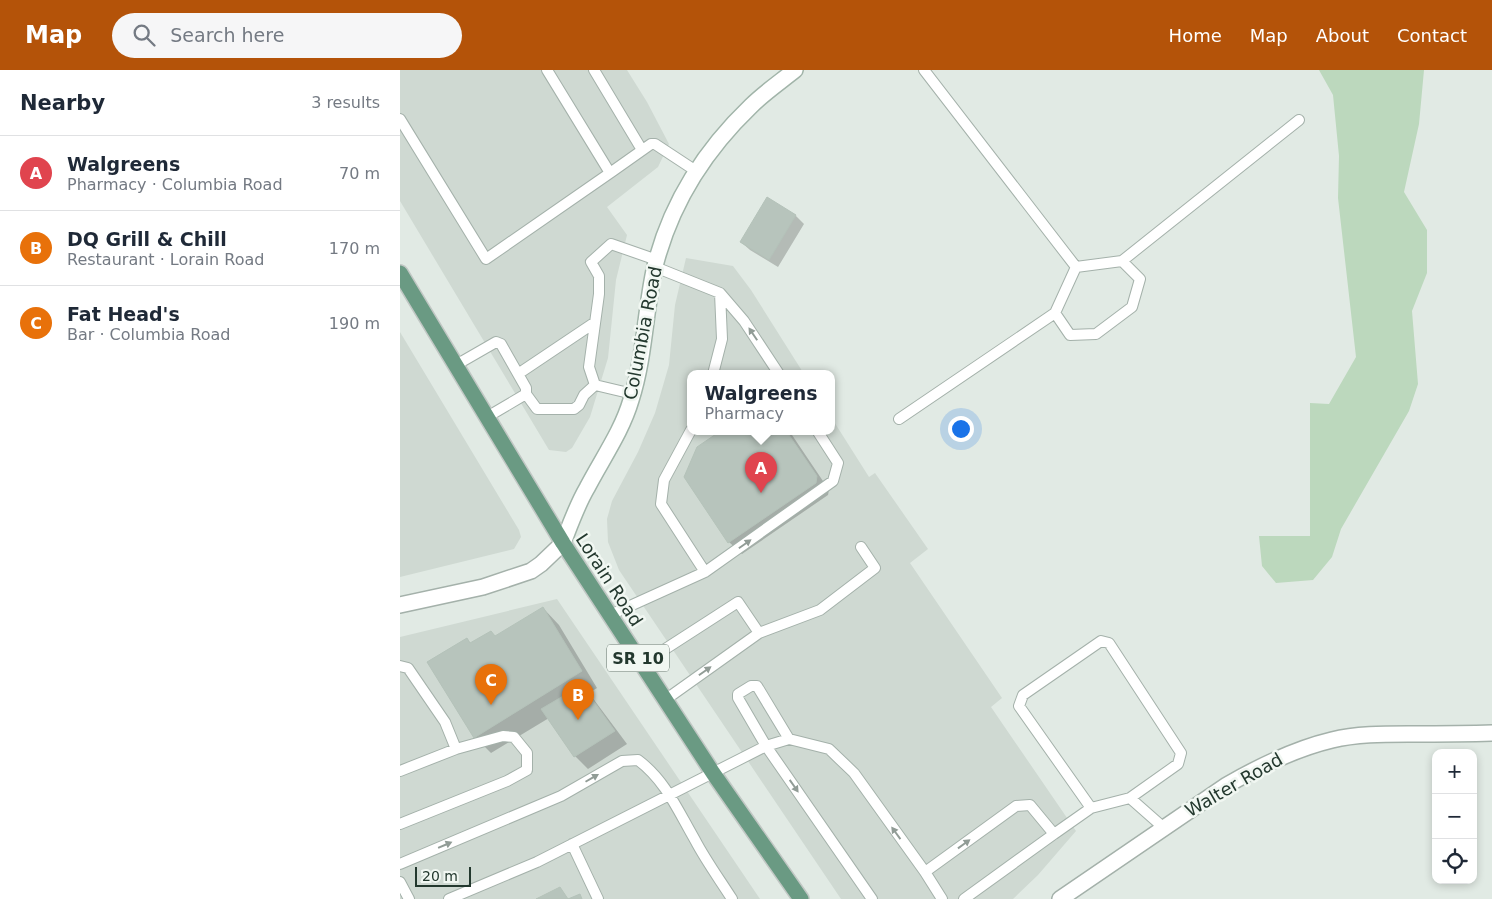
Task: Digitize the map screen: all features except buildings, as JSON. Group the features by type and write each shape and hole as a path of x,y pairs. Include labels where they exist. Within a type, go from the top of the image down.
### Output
{"main road":[{"name":"Lorain Road","path":"400,273 563,543 713,773 800,899"}],"street":[{"name":"Columbia Road","path":"400,606 483,587 531,571 563,543 586,490 618,433 633,394 640,367 656,264 670,219 696,171 718,141 752,106 794,70"},
{"name":"Walter Road","path":"1060,899 1226,785 1289,753 1351,736 1492,733"}],"lane":[{"path":"547,70 610,173"},
{"path":"594,70 642,150"},
{"path":"924,70 1076,267"},
{"path":"400,119 486,259 651,144 655,144 696,171"},
{"path":"1076,267 1122,260 1299,120"},
{"path":"595,385 589,367 599,294 599,276 591,262 611,244 720,293 744,320 777,370"},
{"path":"1055,313 1070,335 1096,334 1132,307 1140,279 1122,260"},
{"path":"899,419 1055,313 1076,267"},
{"path":"714,370 722,339 720,293"},
{"path":"518,374 594,323"},
{"path":"456,365 496,342 501,344 526,388 526,394 537,409 574,409 579,405 584,395 595,385"},
{"path":"595,385 633,394"},
{"path":"487,417 526,394"},
{"path":"688,435 664,480 661,504 705,572"},
{"path":"610,615 705,572 833,481 838,463 820,435"},
{"path":"665,700 759,633 820,610 875,568 861,547"},
{"path":"642,664 738,602 759,633"},
{"path":"964,899 1091,808 1130,798 1178,764 1181,753 1109,643 1100,641 1023,695 1019,706 1091,808"},
{"path":"400,666 408,668 445,722 456,748"},
{"path":"789,740 757,686 751,686 738,694 738,698 766,746 872,899"},
{"path":"400,771 456,748 503,736 514,737 527,753 527,770 508,781 400,824"},
{"path":"449,899 537,862 766,746 789,740 829,749 854,773 925,872 942,899"},
{"path":"400,864 560,796 622,761 638,760 652,770 671,795 696,842 732,899"},
{"path":"1130,798 1164,828"},
{"path":"925,872 1016,806 1030,805 1054,834"},
{"path":"572,844 598,899"},
{"path":"400,882 409,899"}],"shaded area":[{"path":"400,70 627,70 647,102 669,144 658,167 607,207 627,235 616,280 608,358 590,417 572,448 566,452 549,450 400,201"},
{"path":"686,258 733,266 751,290 801,370 687,370 687,435 835,435 835,423 869,477 875,473 928,549 910,563 1002,698 991,707 1076,831 1038,875 1013,899 841,899 619,570 608,542 607,519 612,501 638,452 655,413 669,365 675,305"},
{"path":"400,332 519,530 521,537 514,549 400,577"},
{"path":"557,599 760,899 400,899 400,637"}],"green space":[{"path":"1319,70 1424,70 1419,124 1404,192 1427,230 1427,273 1412,311 1418,384 1409,411 1341,529 1332,557 1313,580 1276,583 1262,566 1259,536 1310,536 1310,403 1329,404 1356,357 1338,198 1339,156 1333,95"}],"place":[{"name":"Walgreens","path":"761,493"},
{"name":"Fat Head's","path":"491,705"},
{"name":"DQ Grill & Chill","path":"578,720"}]}
